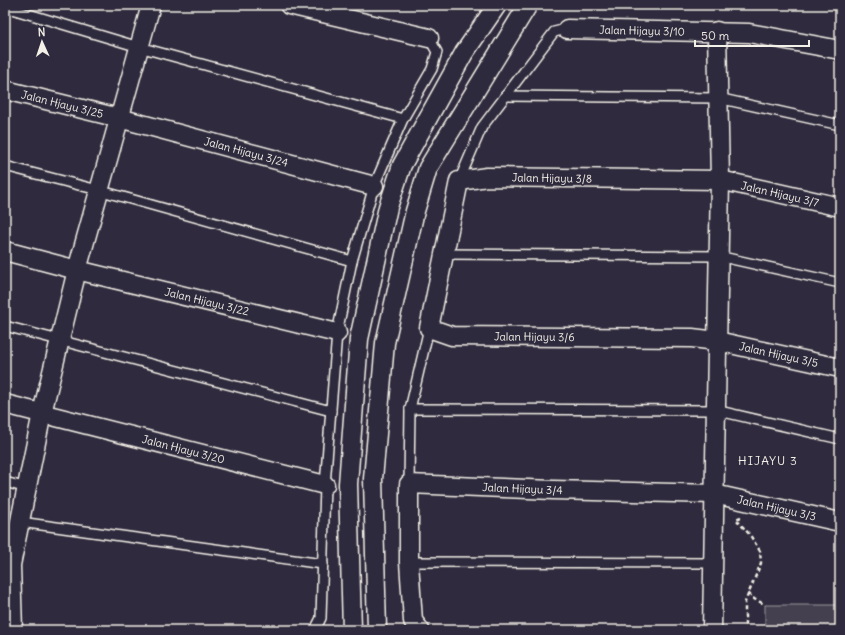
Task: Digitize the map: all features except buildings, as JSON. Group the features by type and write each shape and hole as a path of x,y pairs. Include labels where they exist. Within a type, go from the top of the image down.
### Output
{"street":[{"path":"13,630 8,564 20,522 42,413 77,270 98,190 151,5"},
{"path":"289,5 429,38"},
{"path":"497,5 464,53 402,165 388,207 359,339 348,484 353,630 377,630 373,478 384,343 415,211 428,168 528,5"},
{"name":"Jalan Hijayu 3/10","path":"567,29 717,31 749,33 840,50"},
{"path":"712,630 720,180 717,31"},
{"name":"Jalan Hjayu 3/25","path":"5,90 119,118"},
{"name":"Jalan Hijayu 3/24","path":"119,118 374,186"},
{"name":"Jalan Hijayu 3/8","path":"459,181 487,178 720,180"},
{"name":"Jalan Hijayu 3/7","path":"720,180 840,207"},
{"path":"429,328 459,181"},
{"name":"Jalan Hijayu 3/22","path":"5,251 337,333"},
{"name":"Jalan Hijayu 3/6","path":"429,328 452,336 692,338 717,341"},
{"name":"Jalan Hijayu 3/5","path":"717,341 840,368"},
{"name":"Jalan Hjayu 3/20","path":"5,404 325,485"},
{"path":"409,484 409,562 413,621 420,630"},
{"name":"Jalan Hijayu 3/4","path":"409,484 553,490 714,494"},
{"name":"Jalan Hijayu 3/3","path":"714,494 840,522"}],"lane":[{"path":"5,7 139,47 403,119"},
{"path":"459,181 482,127 554,32 567,29"},
{"path":"315,630 321,618 325,485 337,333 352,261 374,186 403,119 432,70 436,52 429,38"},
{"path":"506,96 718,98 840,125"},
{"path":"5,166 98,190 352,261"},
{"path":"444,254 718,256 840,283"},
{"path":"5,326 331,411"},
{"path":"409,484 410,408 429,328"},
{"path":"410,408 715,410 840,439"},
{"path":"5,482 27,488"},
{"path":"20,522 323,564"},
{"path":"409,562 713,563"}],"path":[{"path":"736,519 750,535 760,551 761,563 744,602 745,630"},
{"path":"748,592 754,599 764,604"}],"shaded area":[{"path":"765,605 840,605 840,630 765,630"}],"district":[{"name":"HIJAYU 3","path":"768,460"}]}
